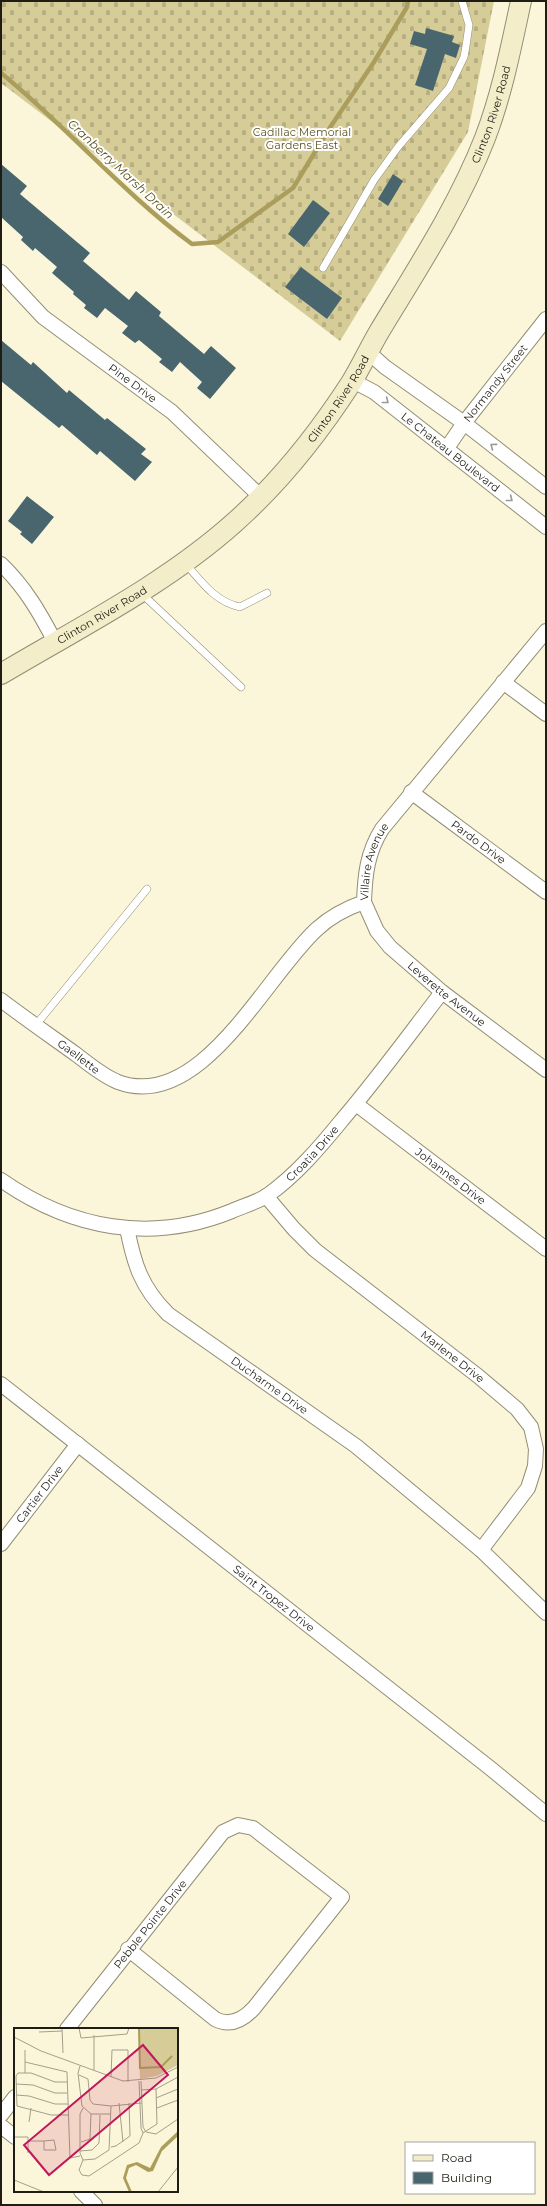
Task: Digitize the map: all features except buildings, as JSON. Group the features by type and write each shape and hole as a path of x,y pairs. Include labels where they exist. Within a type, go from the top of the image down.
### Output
{"street":[{"name":"Clinton River Road","path":"1,674 139,592 208,544 261,497 315,436 353,381 368,351 450,212 473,167 495,111 506,73 521,1"},
{"name":"Pine Drive","path":"1,272 43,317 172,412 261,497"},
{"name":"Normandy Street","path":"447,448 464,423 546,319"},
{"path":"368,351 385,367 464,423 546,487"},
{"name":"Le Chateau Boulevard","path":"353,381 374,392 546,527"},
{"path":"1,564 19,581 40,613 55,642"},
{"name":"Villaire Avenue","path":"166,1083 184,1075 201,1063 222,1043 297,950 317,928 348,908 364,902 365,874 374,842 411,792 546,631"},
{"path":"503,682 546,714"},
{"name":"Pardo Drive","path":"411,792 546,892"},
{"name":"Leverette Avenue","path":"364,902 377,931 390,947 442,992 546,1070"},
{"name":"Croatia Drive","path":"127,1228 168,1228 195,1224 266,1196 290,1178 326,1140 356,1104 442,992"},
{"name":"Gaellette","path":"1,1000 110,1079 137,1086 166,1083"},
{"name":"Johannes Drive","path":"356,1104 546,1249"},
{"path":"1,1180 55,1211 83,1221 127,1228"},
{"name":"Marlene Drive","path":"266,1196 314,1250 478,1376 517,1409 531,1427 536,1449 535,1466 530,1484 522,1499 481,1550"},
{"name":"Ducharme Drive","path":"127,1228 132,1256 142,1282 156,1302 168,1314 356,1446 481,1550 546,1613"},
{"name":"Saint Tropez Drive","path":"1,1384 490,1768 546,1814"},
{"name":"Cartier Drive","path":"1,1544 78,1444"},
{"name":"Pebble Pointe Drive","path":"68,2028 128,1949 223,1832 238,1825 253,1828 342,1897 254,2008 247,2016 233,2022 226,2023 215,2019 128,1949"},
{"path":"1,2115 14,2098"},
{"path":"1,2126 14,2136"},
{"path":"82,2192 95,2205"}],"lane":[{"path":"323,268 374,180 398,147 449,88 464,57 466,46 469,25 462,1"},
{"path":"184,561 212,593 228,604 240,607 267,593"},
{"path":"139,592 241,687"},
{"path":"35,1026 147,889"}],"green space":[{"name":"Cadillac Memorial Gardens East","path":"1,1 494,1 468,132 340,341 1,83"}],"waterway":[{"name":"Cranberry Marsh Drain","path":"1,73 49,115 142,203 192,244 218,242 293,188 331,126 374,62 407,7 408,1"}]}
